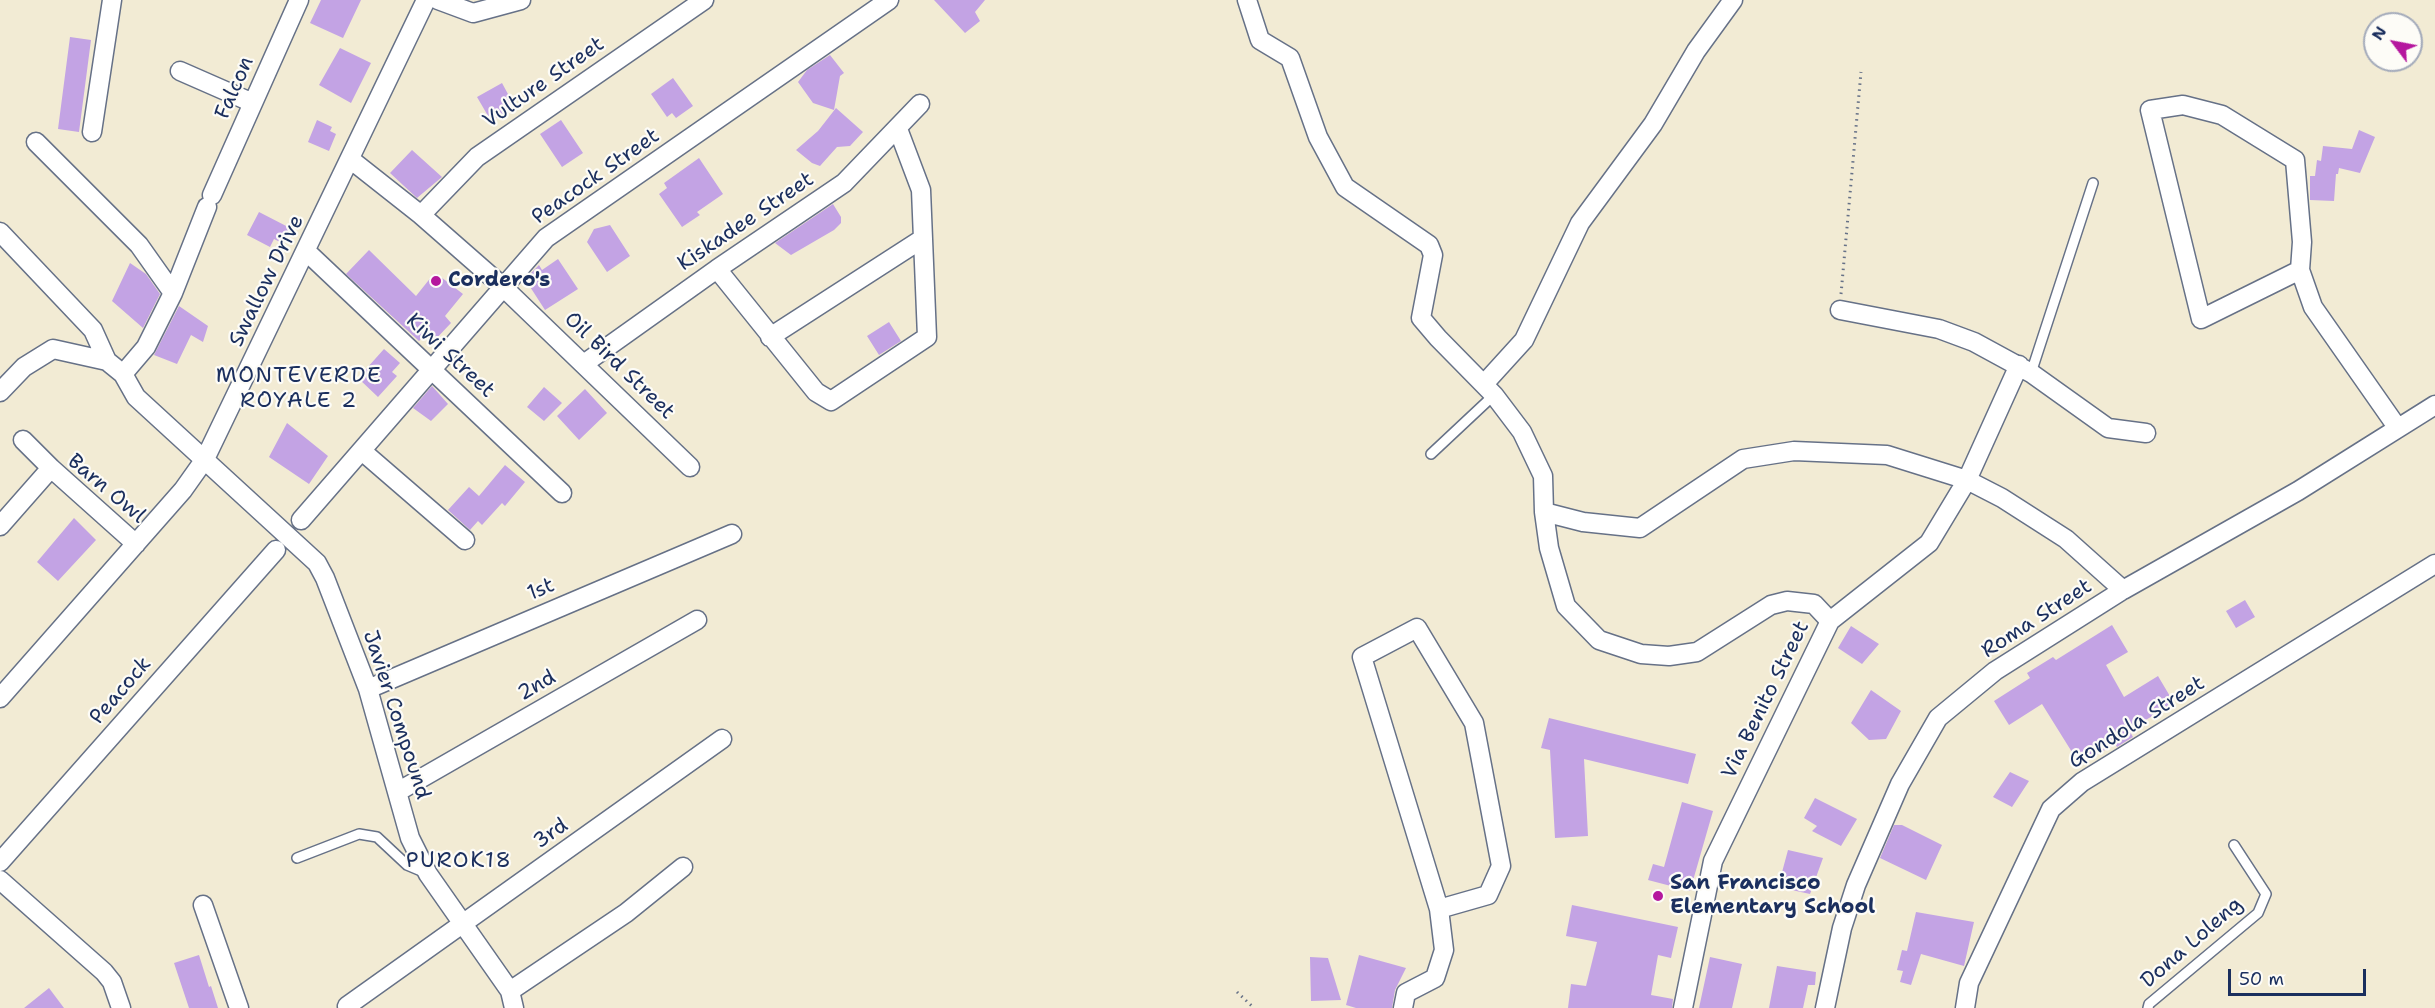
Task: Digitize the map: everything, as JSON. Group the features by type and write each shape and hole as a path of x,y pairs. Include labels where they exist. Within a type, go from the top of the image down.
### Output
{"street":[{"path":"92,132 112,0"},
{"name":"Falcon","path":"123,374 146,347 173,293 210,201 299,0"},
{"name":"Swallow Drive","path":"0,698 136,544 205,459 426,0"},
{"path":"438,0 473,13 521,0"},
{"name":"Vulture Street","path":"421,215 477,157 704,0"},
{"name":"Peacock Street","path":"301,520 546,238 889,0"},
{"path":"1247,0 1260,40 1290,58 1318,137 1346,187 1395,219 1429,245 1433,255 1421,318 1489,389 1522,432 1543,476 1544,512 1549,548 1566,606 1599,640 1641,654 1669,656 1697,652 1771,605 1787,601 1814,604 1830,621"},
{"path":"1489,389 1524,340 1580,223 1653,124 1696,51 1733,0"},
{"path":"180,71 253,103"},
{"name":"Kiskadee Street","path":"585,363 717,269 844,183 920,104"},
{"path":"2300,270 2201,319 2150,110 2183,105 2222,115 2295,160 2302,242 2300,270 2313,307 2397,427"},
{"path":"717,269 816,392 831,401 927,337 921,190 898,129"},
{"path":"36,142 139,244 173,293"},
{"name":"Oil Bird Street","path":"350,159 421,215 502,286 585,363 690,467"},
{"path":"0,232 93,330 107,361"},
{"path":"770,337 922,239"},
{"name":"Kiwi Street","path":"306,252 562,493"},
{"path":"1840,310 1939,329 2025,369 2108,428 2146,433"},
{"path":"0,392 24,367 53,349 107,361"},
{"name":"Javier Compound","path":"107,361 123,374 136,397 317,563 368,689 411,838 428,874 465,923 512,999"},
{"name":"Via Benito Street","path":"1683,1008 1713,861 1830,621 1929,543 1967,480 2025,369"},
{"name":"Roma Street","path":"1825,1008 1842,928 1856,885 1900,784 1938,718 1995,671 2122,590 2298,491 2435,405"},
{"path":"23,440 51,468"},
{"path":"362,451 465,540"},
{"path":"1544,512 1583,522 1640,528 1743,459 1794,451 1887,455 1967,480 2002,498 2066,539 2122,590"},
{"name":"Barn Owl","path":"0,526 51,468 136,544"},
{"name":"1st","path":"368,689 732,534"},
{"name":"Peacock","path":"0,862 276,550"},
{"name":"Gondola Street","path":"1965,1008 1969,983 2051,809 2082,782 2435,564"},
{"name":"2nd","path":"399,791 697,620"},
{"path":"1403,1008 1406,993 1435,978 1444,950 1439,909 1362,657 1417,628 1474,723 1502,866 1488,895 1439,909"},
{"name":"3rd","path":"347,1006 722,739"},
{"path":"512,999 627,913 682,867"},
{"path":"0,880 104,972 112,982 121,1008"},
{"path":"203,905 239,1008"}],"lane":[{"path":"2025,369 2093,183"},
{"path":"1431,454 1489,389"},
{"path":"297,858 359,834 377,837 406,865 428,874"},
{"name":"Dona Loleng","path":"2148,1008 2149,1004 2258,913 2266,894 2234,844"}],"path":[{"path":"1840,310 1861,72"},
{"path":"1237,992 1254,1008"}],"building":[{"path":"321,0 361,0 343,38 310,23"},
{"path":"934,0 985,0 975,12 980,21 965,33"},
{"path":"70,37 91,40 79,132 58,129"},
{"path":"340,48 371,63 351,103 319,85"},
{"path":"830,55 844,73 840,76 834,110 813,103 798,82 807,70"},
{"path":"673,78 693,106 676,118 672,113 667,117 651,94"},
{"path":"502,83 515,107 491,121 477,97"},
{"path":"836,108 863,132 850,146 837,147 820,166 812,163 796,150 818,131"},
{"path":"317,120 332,127 330,131 336,134 329,151 308,142"},
{"path":"561,120 583,153 562,167 540,134"},
{"path":"2359,130 2375,137 2360,173 2339,168 2336,174 2334,201 2310,200 2310,176 2315,176 2317,160 2321,161 2323,146 2352,149"},
{"path":"412,150 442,177 417,198 390,173"},
{"path":"699,158 723,194 697,212 700,215 682,227 659,194 667,188 664,183"},
{"path":"833,204 841,217 841,223 834,230 791,255 775,243"},
{"path":"259,212 292,229 284,244 274,239 270,247 247,235"},
{"path":"610,225 630,256 607,272 587,242 594,229"},
{"path":"369,250 416,296 432,276 437,274 463,294 445,316 451,323 432,343 424,336 419,341 346,274"},
{"path":"558,259 578,289 545,310 525,279 539,265 542,270"},
{"path":"130,263 146,274 160,294 143,328 112,301"},
{"path":"179,306 208,326 203,342 191,335 177,364 154,355"},
{"path":"889,322 901,341 879,355 867,336"},
{"path":"384,349 400,363 392,372 397,376 378,397 358,378"},
{"path":"432,386 448,404 431,421 413,408"},
{"path":"544,387 562,403 544,421 527,407"},
{"path":"585,389 607,413 579,440 557,416"},
{"path":"287,423 328,456 309,484 269,457"},
{"path":"505,465 525,482 505,506 502,503 482,525 478,521 470,530 448,510 469,487 479,496"},
{"path":"74,518 96,540 58,581 37,562"},
{"path":"2245,600 2255,617 2236,628 2226,611"},
{"path":"2112,625 2128,652 2106,665 2124,697 2158,676 2174,703 2129,730 2133,737 2117,747 2115,744 2080,765 2042,704 2009,725 1994,701 2030,678 2027,673 2053,657 2056,660"},
{"path":"1851,626 1879,644 1862,664 1838,648"},
{"path":"1871,690 1901,711 1886,739 1869,740 1851,723"},
{"path":"1549,718 1696,754 1688,784 1584,759 1588,836 1555,838 1550,750 1541,748"},
{"path":"2010,772 2029,781 2012,807 1993,797"},
{"path":"1815,798 1857,819 1841,846 1812,831 1817,826 1804,818"},
{"path":"1682,802 1713,811 1690,891 1648,880 1653,864 1664,867"},
{"path":"1894,825 1902,825 1942,845 1926,880 1880,858"},
{"path":"1788,850 1823,858 1810,894 1778,887"},
{"path":"1572,905 1678,927 1671,958 1658,955 1651,995 1673,999 1672,1008 1568,1008 1571,984 1586,986 1597,942 1566,936"},
{"path":"1916,912 1974,922 1964,966 1921,954 1911,985 1900,982 1903,971 1897,970 1902,950 1907,951"},
{"path":"199,955 218,1008 189,1008 174,963"},
{"path":"1359,955 1406,968 1395,990 1392,1008 1356,1008 1346,1005"},
{"path":"1310,957 1328,958 1341,1000 1311,1001"},
{"path":"1710,957 1742,964 1732,1008 1699,1008"},
{"path":"1777,966 1816,972 1815,985 1808,985 1803,1008 1769,1008"},
{"path":"49,988 64,1008 24,1008"}],"place":[{"name":"Cordero's","path":"436,281"},
{"name":"San Francisco Elementary School","path":"1658,896"}],"district":[{"name":"MONTEVERDE ROYALE 2","path":"299,388"},
{"name":"PUROK18","path":"459,861"}]}
